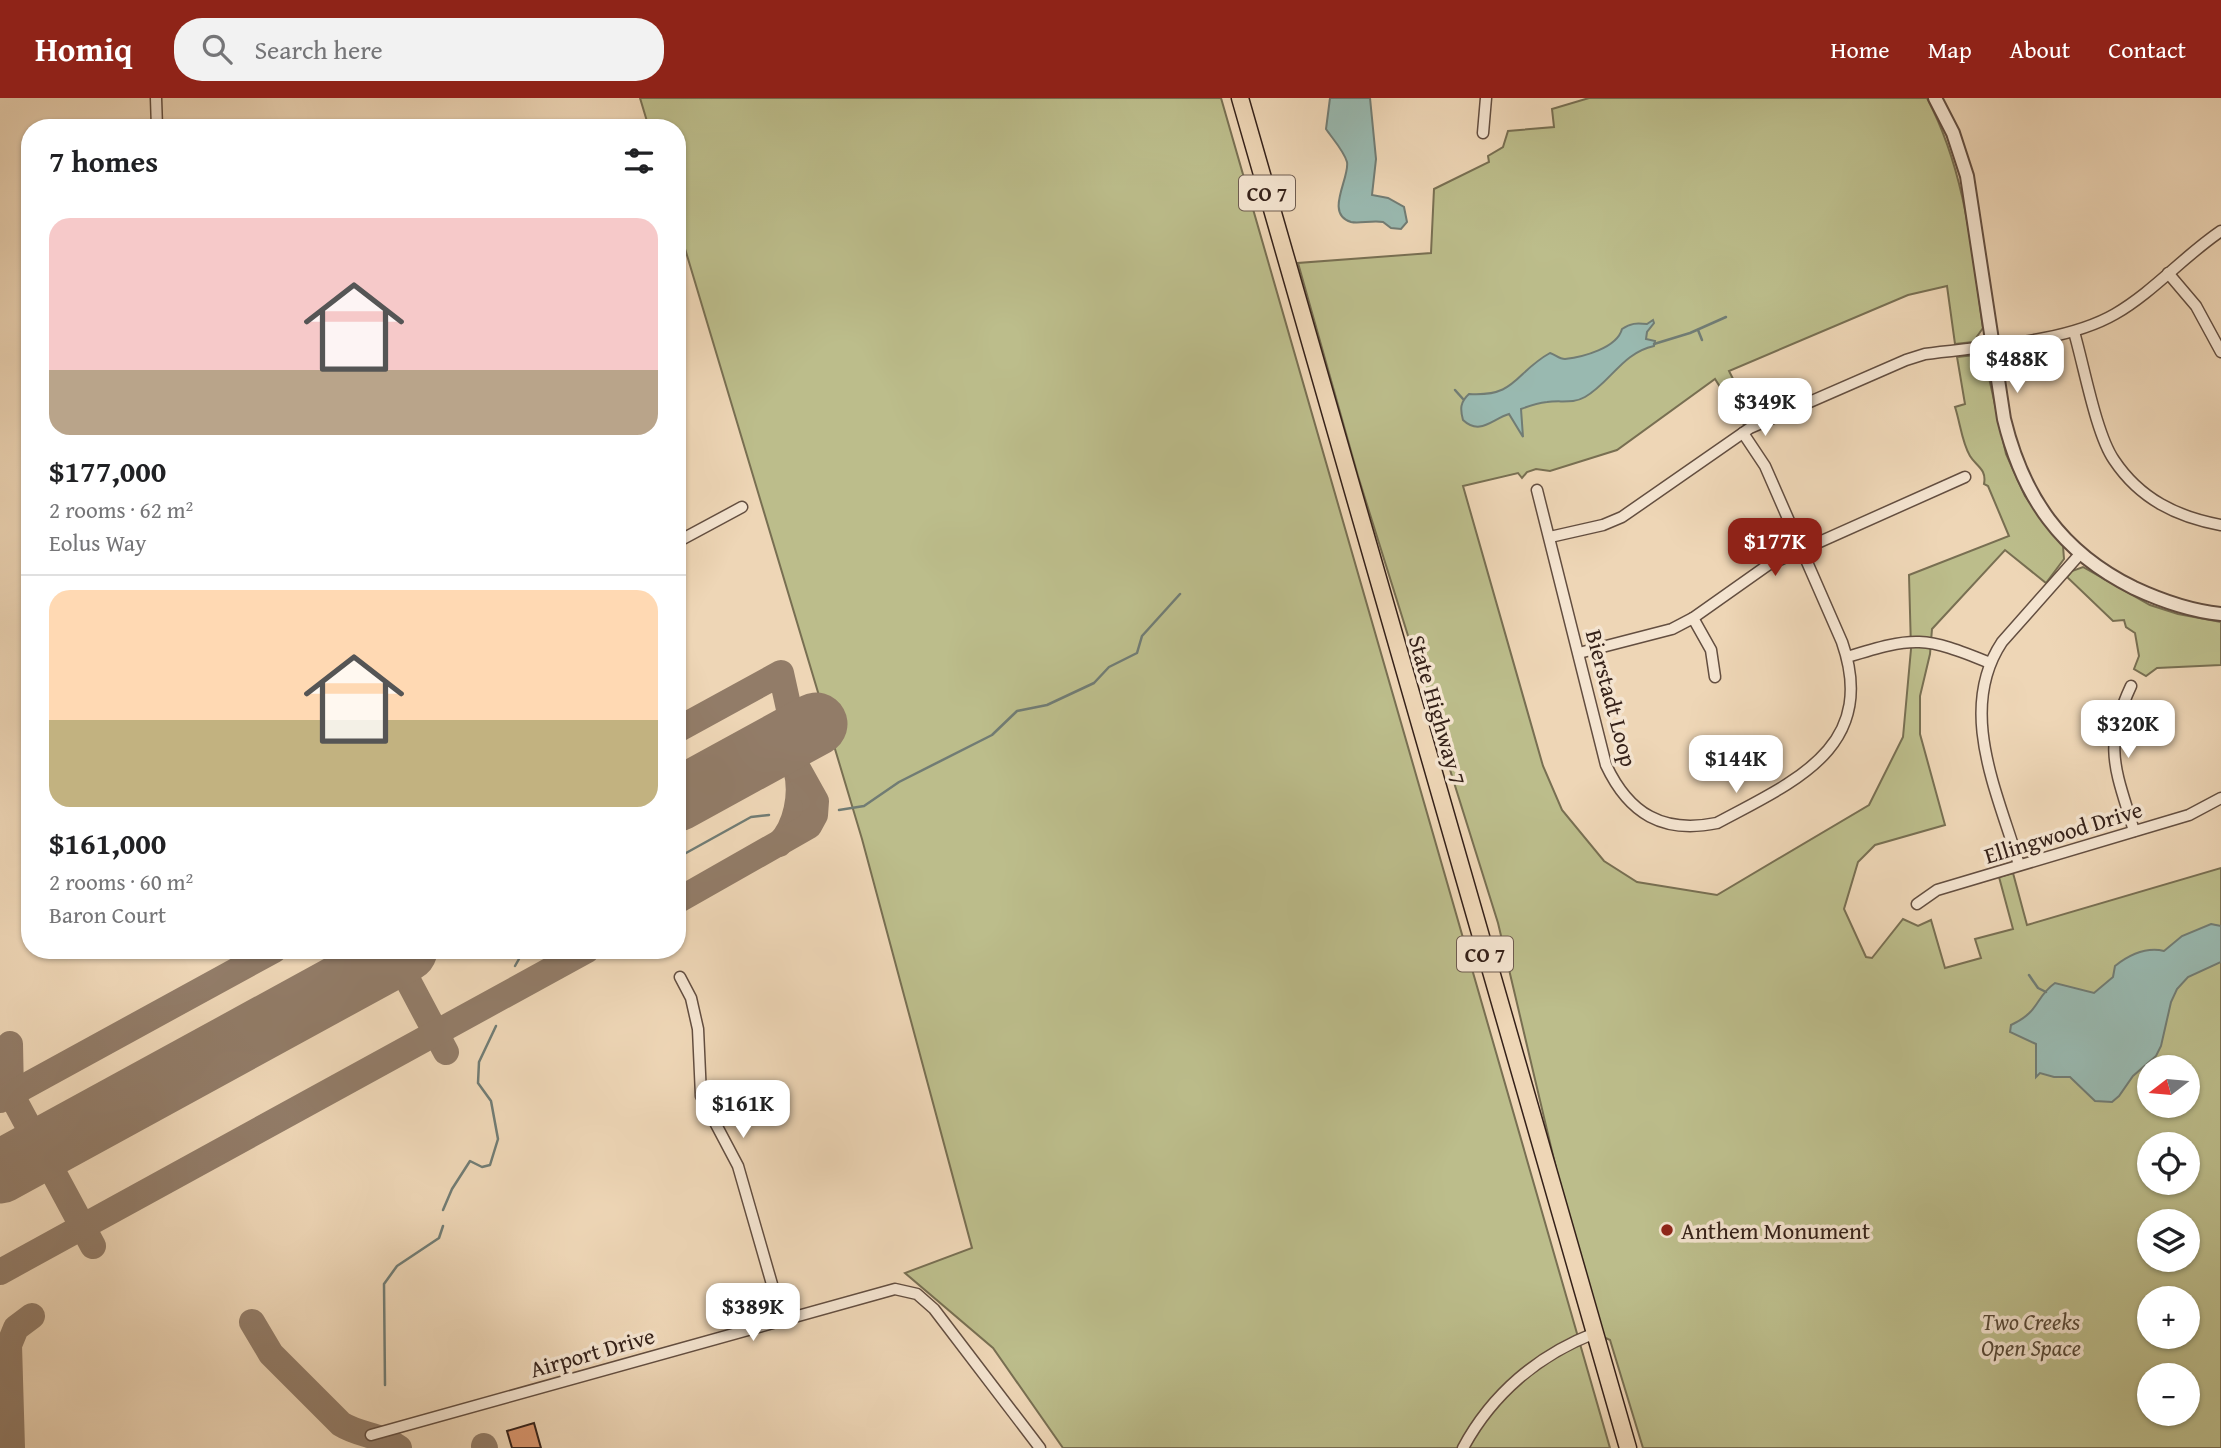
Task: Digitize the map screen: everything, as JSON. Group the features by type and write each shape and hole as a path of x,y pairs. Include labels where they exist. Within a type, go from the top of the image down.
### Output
{"main road":[{"name":"State Highway 7","path":"1240,98 1595,1334"},
{"name":"CO 7","path":"1595,1334 1628,1448"}],"street":[{"path":"156,98 157,119"},
{"path":"1483,133 1486,98"},
{"path":"1935,98 1953,133 1967,176 1991,345 2012,451 2029,491 2045,516 2080,554 2110,576 2148,594 2197,612 2221,614"},
{"path":"1550,537 1603,525 1622,517 1743,433 1774,416 1906,360 1925,354 2074,332 2128,306 2221,231"},
{"path":"2168,273 2196,306 2221,352"},
{"path":"2074,332 2113,460 2140,489 2174,513 2192,520 2221,525"},
{"name":"Bierstadt Loop","path":"1537,490 1606,765 1618,789 1633,806 1661,823 1700,827 1717,823 1811,769 1833,745 1846,718 1851,690 1847,657 1765,466 1743,433"},
{"path":"1579,653 1671,629 1693,618 1768,565 1965,477"},
{"path":"686,537 742,507"},
{"path":"2019,865 1981,730 1981,697 1990,663 2017,623 2080,554"},
{"path":"1693,618 1710,650 1715,677"},
{"path":"1847,657 1884,646 1919,640 1942,644 1990,663"},
{"path":"2131,686 2118,718 2112,749 2113,762 2134,831"},
{"name":"Ellingwood Drive","path":"1917,904 1937,890 2189,815 2221,798"},
{"path":"680,977 691,998 698,1029 701,1096 738,1166 782,1320"},
{"name":"Airport Drive","path":"371,1435 890,1289 917,1294 940,1316 1040,1448"},
{"path":"1463,1448 1487,1411 1513,1383 1552,1353 1595,1334"}],"green space":[{"path":"640,98 1221,98 1610,1448 1063,1448 993,1348 905,1273 972,1248 862,839 686,252 686,119 646,119"},
{"name":"Two Creeks Open Space","path":"1589,98 1927,98 1950,153 1965,210 1983,328 1973,342 1955,344 1947,286 1908,295 1729,371 1754,420 1744,425 1715,379 1617,450 1550,471 1536,469 1527,472 1522,478 1518,473 1463,486 1543,766 1562,810 1604,861 1637,882 1717,895 1869,805 1903,737 1911,649 1909,575 2009,536 1988,486 1984,484 1982,471 1967,451 1955,407 1965,404 1957,357 1975,355 1985,360 2006,454 2025,496 2063,546 2064,559 2046,583 2005,550 1932,629 1930,654 1920,696 1920,734 1945,825 1875,845 1858,862 1844,909 1866,957 1872,958 1903,919 1918,926 1931,920 1945,968 1981,958 1975,939 2013,929 1999,877 2013,873 2027,925 2221,868 2221,1448 1643,1448 1610,1340 1595,1333 1498,923 1358,476 1298,263 1431,253 1434,189 1489,162 1488,156 1503,147 1508,131 1554,127 1552,109"},
{"path":"2083,567 2150,605 2178,614 2221,622 2221,665 2157,668 2146,676 2134,669 2139,656 2135,633 2126,627 2124,620 2113,621 2067,577 2072,571"}],"water":[{"path":"1330,98 1370,98 1376,159 1372,195 1388,198 1404,207 1407,222 1401,229 1391,228 1383,222 1351,222 1339,212 1347,162 1326,129"},
{"path":"1653,320 1646,339 1655,341 1654,346 1625,361 1594,391 1580,399 1544,402 1521,409 1523,437 1509,414 1475,427 1463,420 1462,406 1469,394 1497,392 1506,388 1550,353 1565,359 1590,354 1614,341 1625,327 1647,324"},
{"path":"2211,924 2221,926 2221,962 2188,977 2177,989 2156,1055 2137,1055 2137,1073 2119,1096 2112,1102 2095,1101 2070,1077 2054,1077 2040,1073 2036,1077 2036,1044 2010,1032 2011,1025 2028,1015 2048,989 2055,983 2094,993 2113,977 2115,966 2126,958 2145,951 2164,951 2182,936"}],"building":[{"path":"534,1423 541,1448 512,1448 507,1431"}],"waterway":[{"path":"1654,344 1690,333 1726,317"},
{"path":"1698,330 1702,340"},
{"path":"1455,390 1463,399"},
{"path":"839,810 864,806 899,782 992,735 1017,711 1047,705 1094,683 1109,667 1137,653 1142,636 1180,594"},
{"path":"686,853 751,817 769,815"},
{"path":"515,966 519,959"},
{"path":"2029,975 2038,988 2046,992"},
{"path":"443,1210 452,1189 470,1161 482,1167 490,1165 498,1139 491,1101 478,1083 479,1062 496,1026"},
{"path":"385,1385 384,1284 397,1266 439,1238 443,1226"}],"taxiway":[{"path":"686,725 781,673 795,736"},
{"path":"686,896 809,826 815,815 816,801 783,742"},
{"path":"779,844 794,819 799,789 796,769"},
{"path":"0,1100 258,959"},
{"path":"397,959 446,1052"},
{"path":"0,1272 571,959"},
{"path":"10,1044 11,1094 93,1246"},
{"path":"12,1448 9,1345 16,1328 32,1316"},
{"path":"252,1322 271,1354 341,1424 399,1448"}],"runway":[{"path":"686,795 816,724"},
{"path":"0,1172 390,959"}],"place":[{"name":"Anthem Monument","path":"1667,1230"}]}
